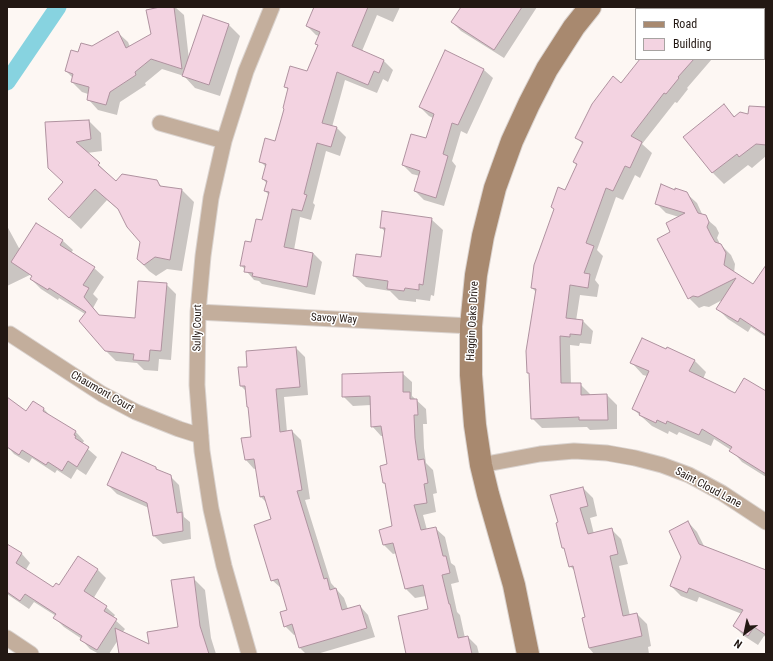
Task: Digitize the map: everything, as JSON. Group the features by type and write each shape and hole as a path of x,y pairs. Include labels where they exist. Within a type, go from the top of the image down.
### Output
{"street":[{"name":"Sully Court","path":"249,654 224,566 211,509 201,436 197,385 198,312 203,256 211,198 224,141 246,71 272,7"},
{"name":"Haggin Oaks Drive","path":"528,654 514,585 481,465 472,390 471,326 476,275 483,236 495,188 512,141 547,69 574,27 590,7"},
{"path":"160,124 224,141"},
{"name":"Savoy Way","path":"198,312 471,326"},
{"name":"Chaumont Court","path":"10,334 102,394 136,412 201,436"},
{"name":"Saint Cloud Lane","path":"481,465 540,454 574,451 607,453 635,458 662,465 689,475 722,493 766,522"},
{"path":"7,638 31,654"}],"building":[{"path":"160,7 174,7 182,69 151,59 135,72 136,75 110,92 106,105 87,100 89,87 71,82 73,74 65,71 71,50 78,52 81,43 92,46 118,31 126,48 151,34 146,10"},
{"path":"314,7 368,7 352,46 384,60 379,73 374,71 368,85 337,72 322,123 337,127 331,147 317,143 304,194 307,195 302,211 292,209 284,247 313,253 307,287 252,276 253,273 244,272 245,266 240,266 245,241 251,242 256,219 262,220 269,192 264,191 267,181 262,179 266,164 259,162 265,138 275,141 284,109 288,88 284,87 290,66 307,71 318,45 315,44 320,32 306,26"},
{"path":"461,7 522,7 494,50 451,22"},
{"path":"203,15 229,24 209,85 182,76"},
{"path":"445,50 484,69 458,125 452,123 443,154 448,156 436,198 414,191 420,171 402,165 411,134 426,138 434,114 419,107"},
{"path":"639,60 693,60 678,77 679,78 666,94 664,93 631,136 642,142 630,168 625,166 613,191 606,188 586,243 594,246 584,273 590,274 588,288 570,285 566,318 583,320 581,335 570,334 570,337 560,336 561,383 581,383 581,395 607,394 608,420 579,420 579,417 531,419 529,373 527,373 526,351 536,289 531,288 534,265 554,209 551,207 558,187 565,190 577,164 573,162 583,142 575,138 592,104 613,76 621,83"},
{"path":"724,104 734,117 740,112 748,114 749,106 766,107 766,145 756,144 739,157 737,154 712,173 683,137"},
{"path":"89,120 91,139 76,142 100,163 98,165 116,181 122,174 157,180 160,186 182,189 170,260 155,257 144,265 137,259 140,242 127,227 118,209 95,189 69,218 48,199 63,182 48,168 45,122"},
{"path":"661,184 675,190 675,188 687,192 698,213 706,215 709,222 707,227 711,235 715,242 721,244 726,253 724,265 753,284 766,265 766,335 740,318 738,322 716,309 736,278 698,297 693,296 688,299 657,239 670,232 666,223 685,213 655,204"},
{"path":"382,211 432,218 423,285 419,284 419,290 405,288 404,291 387,289 388,281 353,276 356,254 381,257 385,228 380,228"},
{"path":"36,223 63,240 60,245 95,267 83,285 89,288 84,297 99,315 135,318 138,281 167,283 161,351 150,350 149,361 133,360 134,354 105,351 79,321 86,312 49,288 48,290 30,279 32,276 11,262"},
{"path":"642,338 666,349 667,347 695,360 689,371 735,393 744,378 766,391 766,474 729,451 732,447 702,429 699,435 667,421 666,424 657,420 656,423 639,415 640,413 632,409 649,371 630,363"},
{"path":"296,347 300,387 276,389 280,432 292,430 302,490 297,491 324,579 327,578 330,590 336,588 342,610 360,605 367,628 299,648 292,624 284,627 280,612 287,610 278,579 271,581 254,525 271,519 264,496 260,497 254,459 245,460 241,438 251,437 245,386 240,386 238,367 247,367 246,351"},
{"path":"403,372 403,392 410,392 410,399 417,399 418,415 414,415 415,438 418,460 424,459 428,483 424,484 427,503 414,505 421,530 436,527 443,556 446,556 450,573 442,575 458,638 468,636 472,654 406,654 398,616 428,609 423,585 405,589 393,543 383,545 379,530 392,526 385,483 383,483 380,466 387,464 381,426 371,427 370,396 342,397 342,374"},
{"path":"7,397 26,411 33,401 44,408 43,411 76,431 74,435 76,436 75,438 89,447 77,467 68,461 62,471 48,462 46,465 22,450 19,455 7,447"},
{"path":"122,452 171,475 177,513 182,512 183,531 153,536 147,503 107,485"},
{"path":"583,487 588,506 580,508 588,534 612,528 618,554 610,556 623,616 637,613 642,636 589,648 582,618 585,617 573,566 569,567 564,548 562,548 556,523 558,522 550,495"},
{"path":"688,521 699,544 766,570 766,635 754,627 748,636 733,626 743,610 689,588 687,593 670,586 681,557 669,531"},
{"path":"7,544 22,553 16,563 53,587 56,583 59,585 78,556 98,569 84,591 107,606 104,611 117,619 97,650 80,640 82,636 53,618 56,614 25,594 20,601 7,592"},
{"path":"194,577 200,626 209,654 119,654 115,628 149,644 147,632 178,627 171,580"}],"waterway":[{"path":"7,82 58,7"}]}
